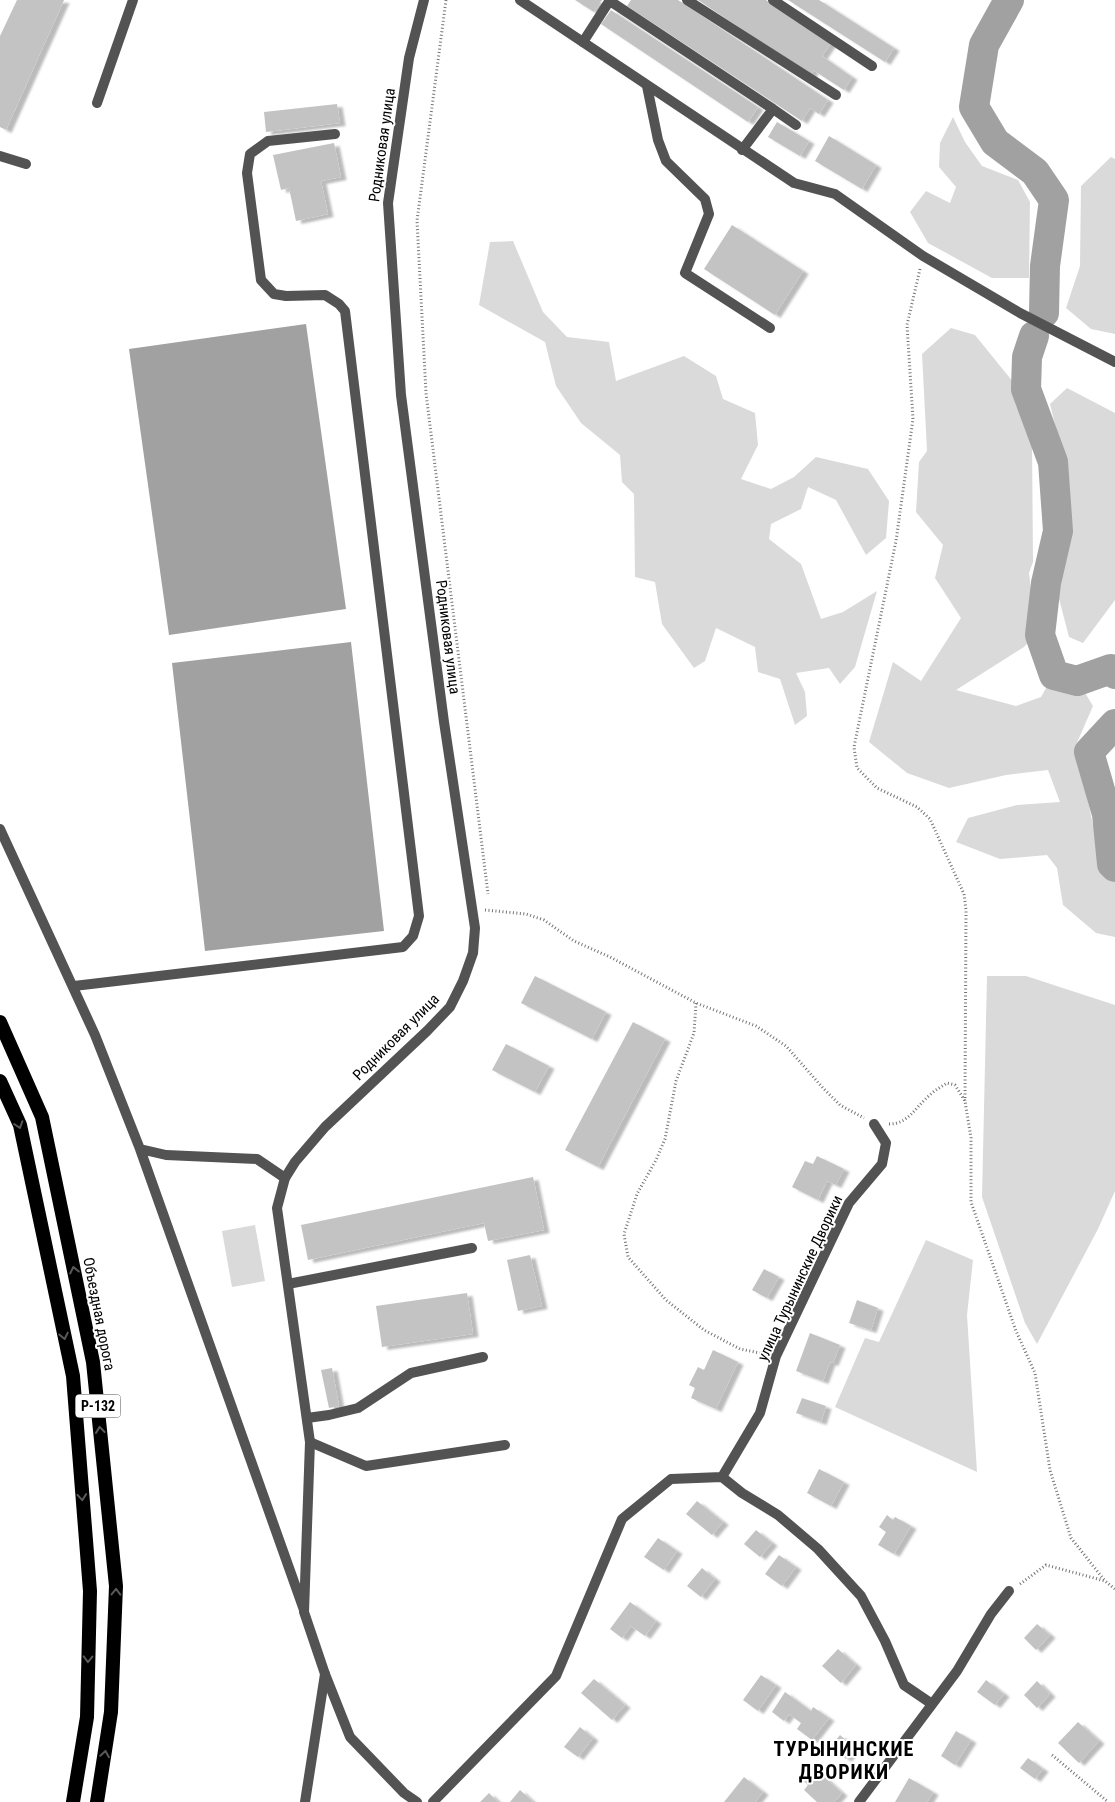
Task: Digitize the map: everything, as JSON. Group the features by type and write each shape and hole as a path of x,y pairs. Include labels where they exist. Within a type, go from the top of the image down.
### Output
{"highway":[{"name":"Объездная дорога","path":"0,1022 42,1117 93,1362 116,1586 111,1712 97,1802"},
{"name":"Р-132","path":"0,1081 20,1125 73,1376 90,1591 87,1717 73,1802"}],"street":[{"path":"97,103 134,0"},
{"name":"Родниковая улица","path":"288,1284 278,1208 285,1178 295,1162 325,1127 450,1007 463,981 473,954 475,928 443,712 401,395 388,203 409,58 424,0"},
{"path":"520,0 794,183 835,194 923,256 1020,313 1115,362"},
{"path":"687,0 836,96"},
{"path":"773,0 872,66"},
{"path":"583,42 610,1 796,125"},
{"path":"647,86 658,140 666,161 705,199 709,214 685,273 770,328"},
{"path":"742,150 773,109"},
{"path":"74,986 403,947 413,936 419,916 345,311 339,304 325,295 286,296 274,294 261,280 247,173 250,154 268,141 335,134"},
{"path":"0,156 26,164"},
{"path":"0,829 74,986 140,1149 325,1674 350,1737 404,1793 417,1802"},
{"name":"улица Турынинские Дворики","path":"722,1477 760,1413 776,1356 849,1203 882,1164 886,1143 874,1124"},
{"path":"140,1149 166,1155 257,1159 285,1178"},
{"path":"304,1612 310,1442 288,1284 472,1248"},
{"path":"307,1418 358,1408 411,1372 483,1357"},
{"path":"310,1442 366,1466 505,1445"},
{"path":"433,1802 556,1676 622,1519 671,1479 722,1477 742,1493 778,1515 818,1549 861,1596 885,1641 904,1685 932,1704"},
{"path":"859,1802 957,1671 991,1614 1009,1591"},
{"path":"305,1802 325,1674"}],"path":[{"path":"446,0 417,221 426,393 488,894"},
{"path":"923,256 907,325 913,419 896,541 854,747 857,768 877,788 917,807 930,819 964,894 966,910 965,1101"},
{"path":"696,1003 694,1033 676,1081 665,1139 638,1194 624,1234 628,1257 666,1300 704,1330 740,1349 776,1356"},
{"path":"1009,1591 1046,1565 1105,1581 1115,1589"},
{"path":"1052,1755 1108,1802"}],"shaded area":[{"path":"953,117 965,142 982,166 1018,180 1030,202 1029,278 992,278 928,243 910,212 926,191 950,203 956,187 939,167 940,143"},
{"path":"1111,157 1115,159 1115,334 1091,329 1066,308 1080,266 1081,186"},
{"path":"513,241 543,312 567,337 609,342 616,381 684,356 716,376 723,399 755,413 758,445 741,479 771,489 794,477 816,457 868,469 889,501 886,538 866,555 836,500 808,487 801,509 771,524 769,539 801,564 821,619 843,612 877,591 855,667 840,684 829,668 796,673 805,692 807,716 795,725 780,679 758,672 755,647 716,628 705,661 694,668 662,624 655,582 635,577 634,494 622,482 620,455 581,423 556,386 545,342 479,305 490,242"},
{"path":"306,324 346,609 169,635 129,349"},
{"path":"951,328 975,335 1022,393 1032,440 1033,562 1029,573 1036,634 1024,647 956,690 1016,706 1041,697 1050,681 1059,673 1076,678 1093,706 1076,745 1100,858 1115,874 1115,937 1096,933 1063,905 1057,868 1047,855 1000,859 956,842 968,818 1017,805 1060,802 1048,770 1006,775 949,788 907,773 869,742 893,662 921,681 961,618 935,578 943,545 916,512 919,462 927,451 922,354"},
{"path":"1067,388 1115,413 1115,600 1083,643 1069,637 1056,587 1066,551 1068,478 1050,404"},
{"path":"351,642 384,931 205,951 172,663"},
{"path":"987,976 1026,976 1115,1005 1115,1191 1098,1229 1037,1344 1025,1323 982,1197"},
{"path":"255,1225 265,1281 232,1287 222,1231"},
{"path":"926,1240 973,1260 967,1315 977,1472 835,1407 865,1338 879,1342"}],"building":[{"path":"17,0 64,0 6,130 0,127 0,36"},
{"path":"575,0 602,0 594,12"},
{"path":"631,0 678,0 828,100 819,114 810,108 802,121 627,6"},
{"path":"698,0 766,0 831,43 822,56 852,77 844,90 813,70 811,75"},
{"path":"788,0 819,0 894,48 885,62"},
{"path":"611,10 758,107 748,122 601,24"},
{"path":"337,104 340,123 266,132 264,112"},
{"path":"777,122 809,141 800,156 768,137"},
{"path":"829,136 876,165 862,189 815,161"},
{"path":"334,143 341,177 321,181 328,214 296,221 289,188 281,190 273,155"},
{"path":"732,225 803,271 775,315 704,269"},
{"path":"535,976 606,1012 592,1039 521,1003"},
{"path":"633,1022 665,1039 598,1167 565,1150"},
{"path":"506,1044 549,1066 535,1092 492,1070"},
{"path":"817,1156 844,1169 836,1185 827,1181 818,1200 792,1187 805,1161 813,1164"},
{"path":"533,1177 544,1230 488,1241 484,1223 308,1260 301,1225"},
{"path":"530,1255 542,1306 518,1311 507,1260"},
{"path":"764,1269 779,1277 767,1298 752,1290"},
{"path":"467,1293 473,1334 382,1347 376,1306"},
{"path":"857,1300 878,1308 871,1330 849,1323"},
{"path":"810,1333 840,1345 833,1363 830,1362 823,1381 796,1371"},
{"path":"713,1350 738,1362 716,1409 691,1398 695,1388 689,1385 698,1367 704,1370"},
{"path":"332,1368 339,1406 329,1408 321,1370"},
{"path":"802,1398 826,1406 821,1422 796,1413"},
{"path":"819,1469 844,1482 831,1506 807,1493"},
{"path":"697,1501 723,1522 712,1535 686,1514"},
{"path":"887,1515 893,1520 895,1517 911,1526 894,1554 878,1545 886,1532 879,1527"},
{"path":"756,1530 772,1543 760,1557 744,1544"},
{"path":"658,1538 677,1551 664,1570 644,1557"},
{"path":"779,1555 796,1567 782,1586 765,1574"},
{"path":"702,1568 715,1579 701,1597 687,1586"},
{"path":"630,1602 656,1621 645,1636 631,1626 622,1638 610,1629"},
{"path":"1037,1624 1050,1635 1036,1650 1024,1638"},
{"path":"838,1649 856,1665 841,1683 822,1666"},
{"path":"761,1675 776,1685 758,1711 743,1700"},
{"path":"594,1679 625,1705 612,1720 581,1693"},
{"path":"986,1680 1004,1694 995,1705 977,1692"},
{"path":"1037,1681 1050,1694 1037,1708 1024,1695"},
{"path":"785,1692 811,1711 813,1707 829,1718 812,1740 797,1729 801,1723 789,1714 784,1721 772,1712"},
{"path":"1078,1722 1099,1741 1079,1763 1058,1743"},
{"path":"580,1727 593,1738 578,1757 564,1747"},
{"path":"956,1731 971,1740 955,1765 941,1756"},
{"path":"840,1735 855,1748 846,1759 831,1746"},
{"path":"1028,1758 1043,1769 1035,1779 1020,1768"},
{"path":"812,1766 842,1793 834,1802 817,1802 804,1790 808,1785 801,1778"},
{"path":"744,1777 763,1792 755,1802 724,1802"},
{"path":"909,1778 933,1792 927,1802 895,1802"},
{"path":"520,1790 533,1802 510,1802"},
{"path":"489,1793 498,1802 480,1802"}],"waterway":[{"path":"1009,0 984,45 974,107 995,142 1035,172 1054,200 1045,266 1044,313"},
{"path":"1034,336 1027,357 1026,389 1053,462 1058,531 1046,583 1040,635 1054,675 1077,681 1111,669 1115,674"},
{"path":"1115,724 1089,752 1107,814 1112,864 1115,867"}],"district":[{"name":"ТУРЫНИНСКИЕ ДВОРИКИ","path":"844,1760"}]}
